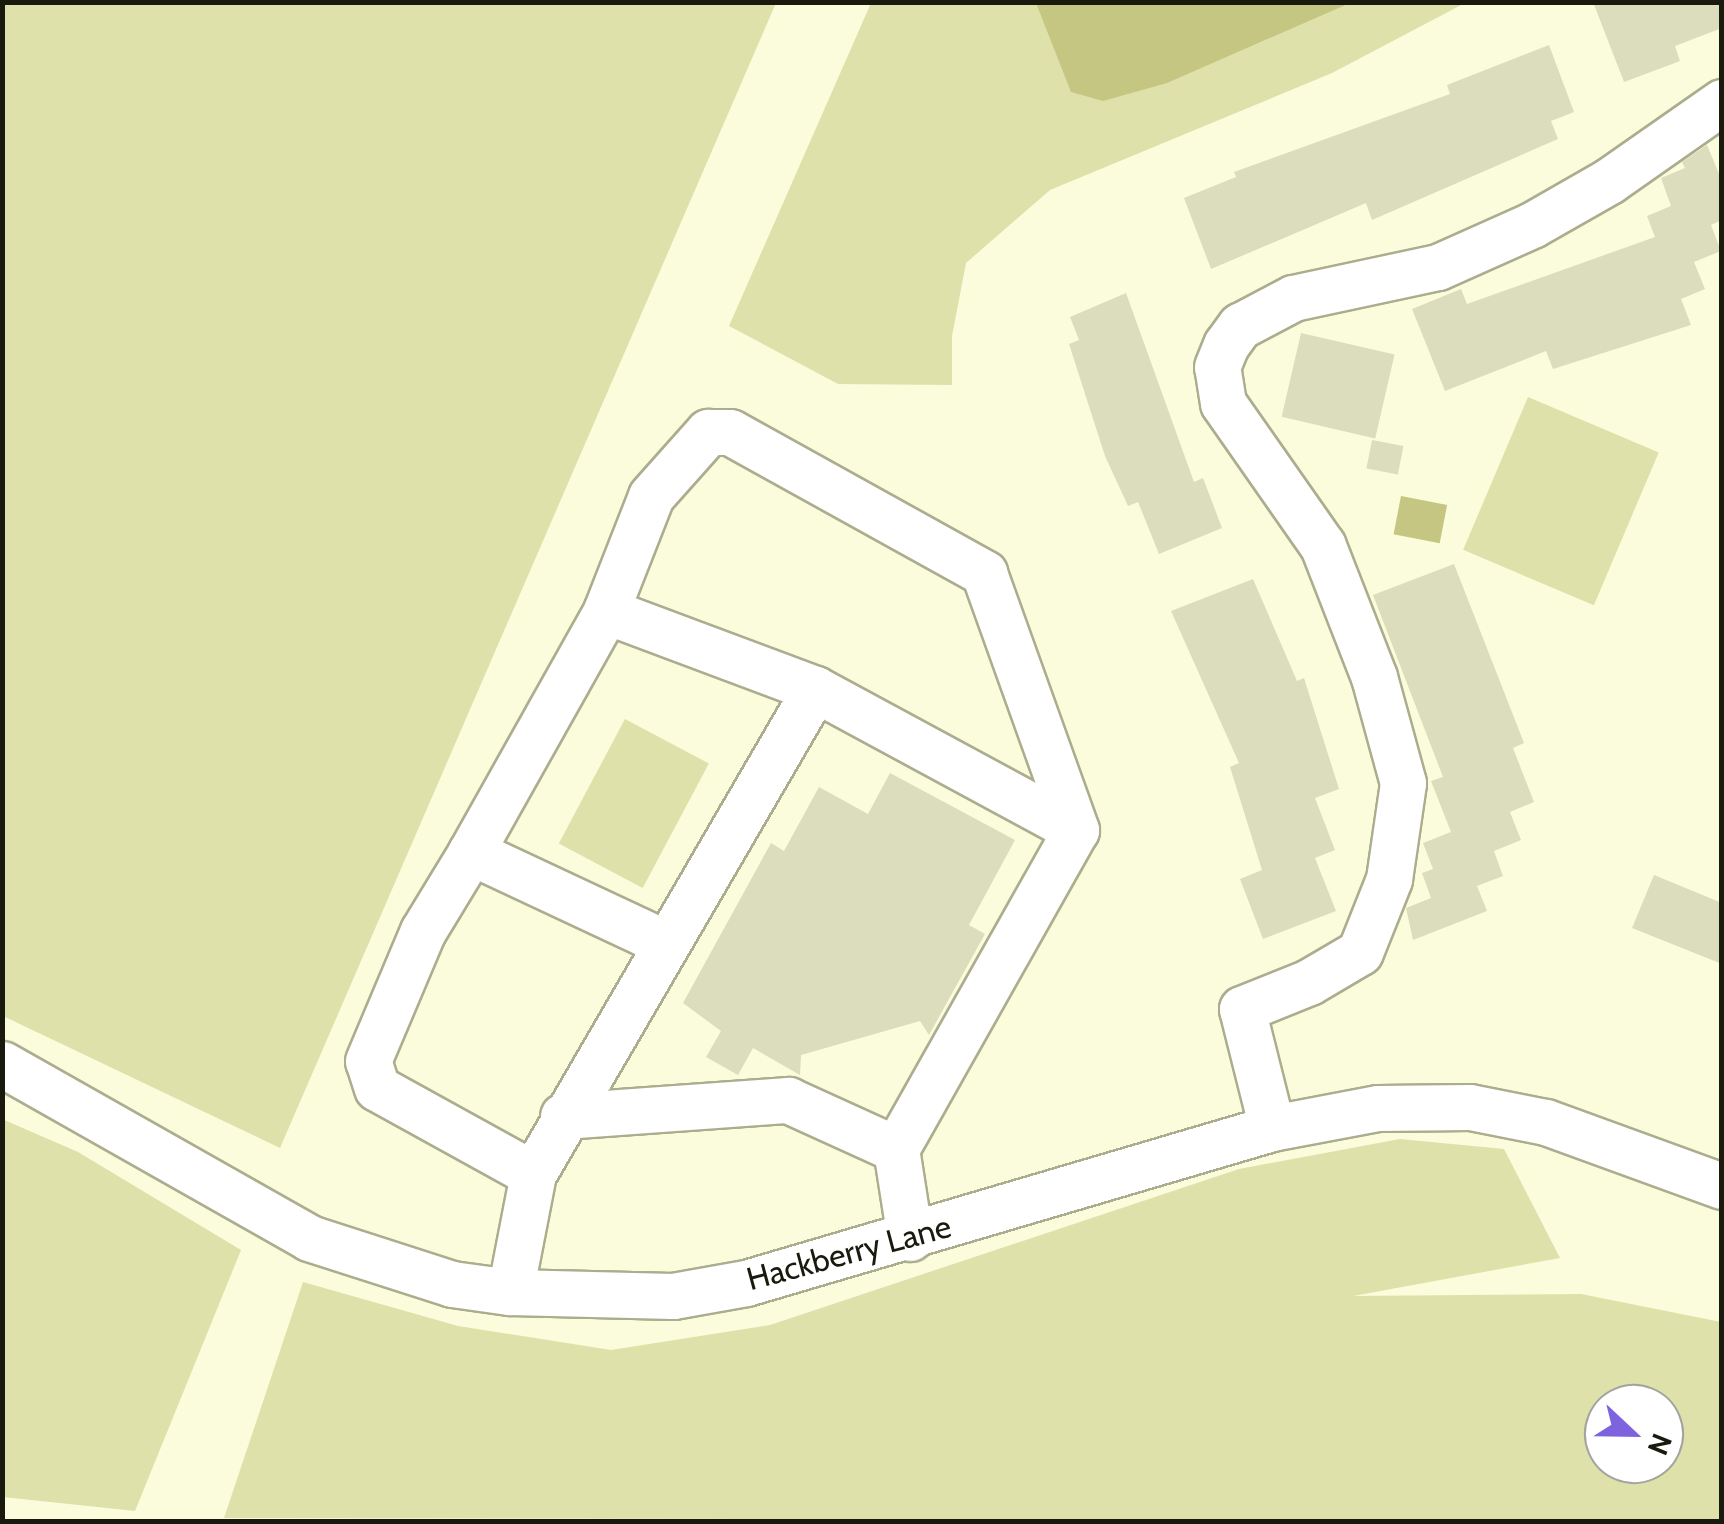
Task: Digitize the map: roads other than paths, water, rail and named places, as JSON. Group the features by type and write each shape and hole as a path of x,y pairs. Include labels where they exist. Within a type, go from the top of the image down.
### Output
{"street":[{"path":"1272,1128 1242,1009 1310,982 1360,952 1389,880 1403,783 1374,677 1323,546 1223,403 1216,367 1240,326 1293,298 1438,267 1532,225 1609,181 1722,102"},
{"path":"533,1174 377,1088 368,1061 423,931 606,610 651,496 708,432 730,432 984,574 1076,830 896,1149 910,1238"},
{"path":"606,610 815,689 1076,830"},
{"path":"510,1292 522,1204 533,1174 663,942 815,689"},
{"path":"471,852 663,942"},
{"name":"Hackberry Lane","path":"2,1064 308,1238 452,1284 510,1292 673,1296 822,1265 1272,1128 1378,1108 1470,1107 1599,1138 1722,1186"},
{"path":"564,1116 788,1100 896,1149"}]}
